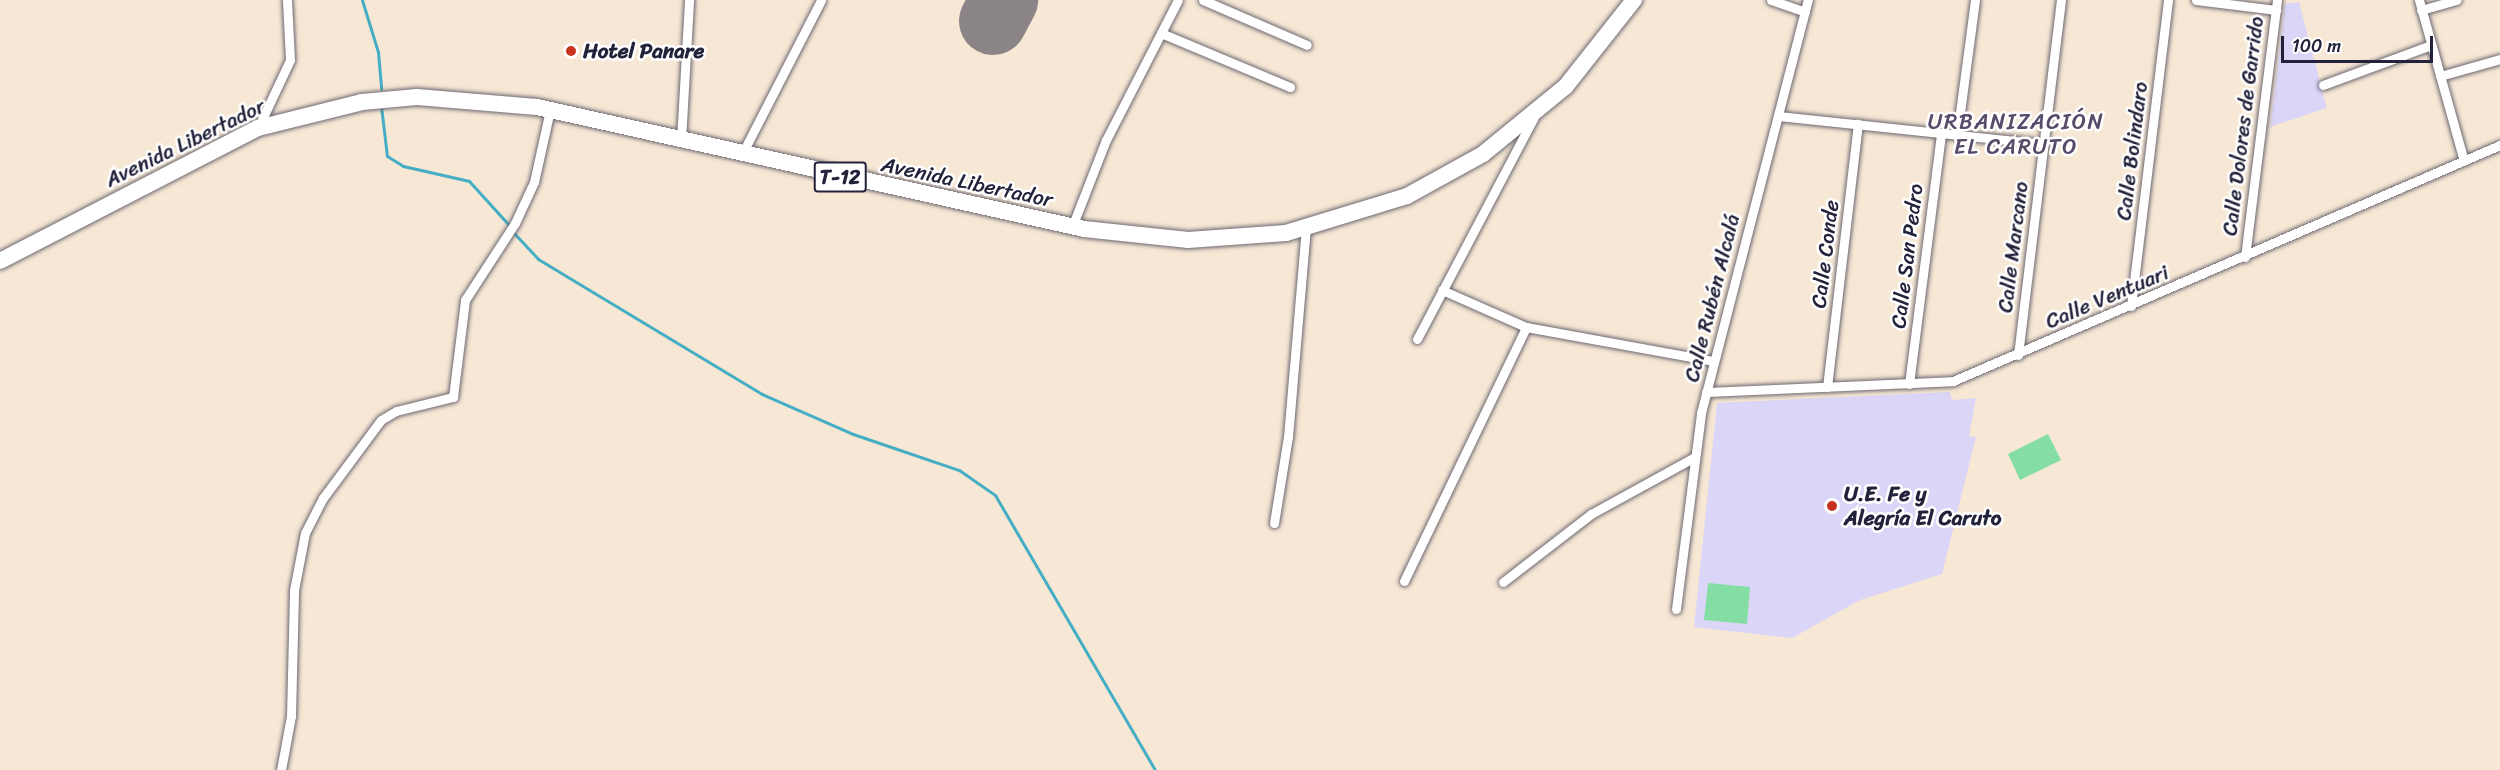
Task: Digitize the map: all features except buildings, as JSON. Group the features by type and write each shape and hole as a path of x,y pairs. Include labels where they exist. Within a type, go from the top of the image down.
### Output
{"highway":[{"name":"Avenida Libertador","path":"0,261 258,128 335,107 403,97 487,99 550,110 1072,227 1188,240 1306,229 1431,184 1484,154 1537,112 1586,64 1634,0"}],"street":[{"path":"258,128 290,60 287,0"},
{"path":"681,140 689,0"},
{"path":"742,154 821,0"},
{"path":"1072,227 1106,141 1178,0"},
{"path":"1203,0 1307,45"},
{"path":"1771,0 1805,12"},
{"name":"Calle Rubén Alcalá","path":"1676,609 1693,458 1706,392 1808,0"},
{"path":"1957,135 1975,0"},
{"name":"Calle Marcano","path":"2018,355 2061,0"},
{"name":"Calle Bolindaro","path":"2131,306 2168,0"},
{"path":"2196,0 2277,2"},
{"path":"2457,0 2420,5 2464,161"},
{"name":"Calle Dolores de Garrido","path":"2245,257 2277,2"},
{"path":"1161,33 1290,87"},
{"path":"2323,85 2431,45"},
{"path":"2440,76 2500,59"},
{"path":"281,770 291,716 294,590 306,533 323,498 381,420 396,411 453,397 465,300 515,223 540,165 550,110"},
{"path":"1417,339 1537,112"},
{"path":"1778,116 2044,144"},
{"name":"Calle Conde","path":"1827,387 1858,124"},
{"name":"Calle San Pedro","path":"1909,384 1941,133"},
{"name":"Calle Ventuari","path":"1706,392 1953,381 2018,355 2500,145"},
{"path":"1274,522 1288,437 1306,229"},
{"path":"1442,290 1526,327 1714,361"},
{"path":"1404,581 1526,327"},
{"path":"1503,582 1591,514 1693,458"}],"shaded area":[{"path":"2299,2 2327,108 2270,127 2285,4"},
{"name":"U.E. Fe y Alegría El Caruto","path":"1950,392 1952,400 1976,398 1969,436 1976,437 1942,574 1860,600 1792,638 1694,627 1717,403"}],"green space":[{"path":"2048,434 2061,460 2020,480 2008,454"},
{"path":"1708,583 1750,587 1747,624 1704,620"}],"waterway":[{"path":"362,0 378,52 381,89"},
{"path":"381,106 387,156 403,166 469,181 510,226"},
{"path":"513,232 538,259 762,394 853,434 959,470 995,495 1155,770"}],"runway":[{"path":"993,21 1004,0"}],"place":[{"name":"Hotel Panare","path":"571,51"},
{"name":"U.E. Fe y Alegría El Caruto","path":"1832,506"}],"district":[{"name":"URBANIZACIÓN EL CARUTO","path":"2016,134"}]}
